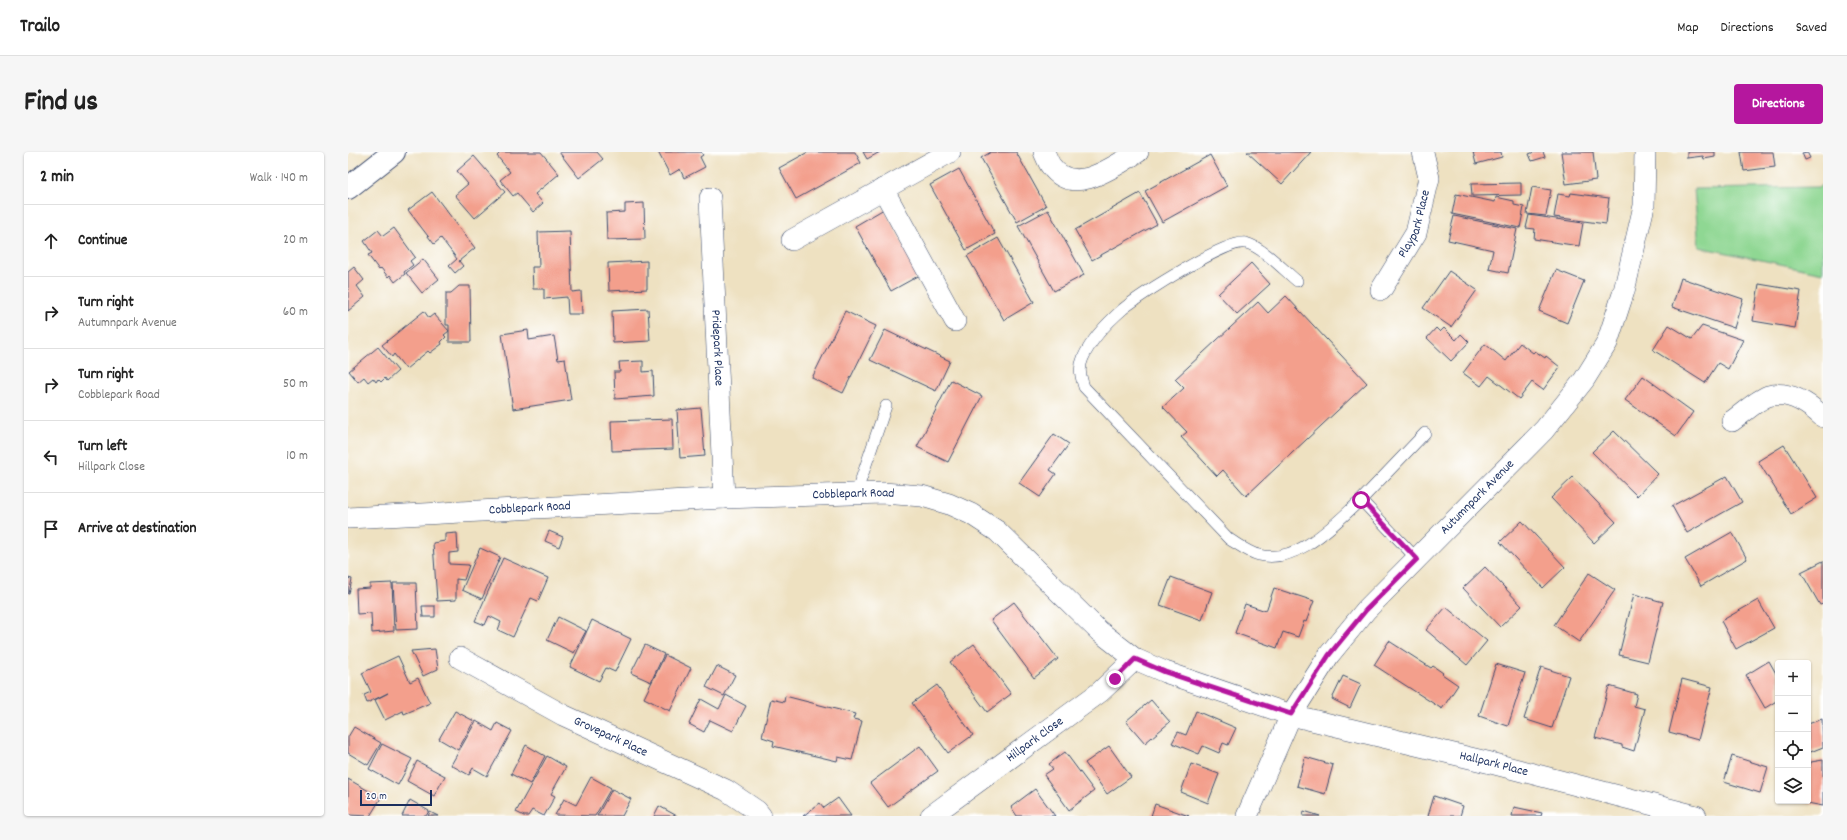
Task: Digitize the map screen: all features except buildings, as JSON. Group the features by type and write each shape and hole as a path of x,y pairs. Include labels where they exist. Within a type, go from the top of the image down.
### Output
{"street":[{"path":"351,180 394,152"},
{"path":"792,240 950,152"},
{"path":"1044,152 1051,166 1064,177 1074,180 1086,179 1102,173 1138,152"},
{"name":"Playpark Place","path":"1382,290 1416,233 1429,178 1423,152"},
{"name":"Autumnpark Avenue","path":"1247,816 1291,714 1329,655 1366,610 1544,430 1584,380 1607,343 1624,291 1644,206 1645,152"},
{"path":"883,189 955,321"},
{"name":"Pridepark Place","path":"710,198 724,498"},
{"path":"1732,421 1767,396 1787,396 1800,400 1823,417"},
{"name":"Cobblepark Road","path":"348,518 724,498 883,493 922,496 949,504 971,514 997,531 1099,631 1135,659 1165,672 1291,714"},
{"name":"Grovepark Place","path":"460,658 563,716 726,790 751,807 761,816"},
{"name":"Hillpark Close","path":"931,816 1100,692 1135,659"},
{"name":"Hallpark Place","path":"1291,714 1491,763 1696,816"}],"lane":[{"path":"1297,281 1256,247 1245,243 1237,243 1222,249 1167,279 1124,309 1094,339 1083,358 1079,372 1084,387 1229,539 1259,555 1274,557 1293,552 1317,539 1361,500 1425,433"},
{"path":"856,494 886,406"},
{"path":"1361,500 1417,559"}],"green space":[{"path":"1823,185 1823,273 1699,247 1694,189 1818,187"}],"route":[{"path":"1115,679 1135,659 1165,672 1291,714 1329,655 1366,610 1417,559 1361,500"}]}
